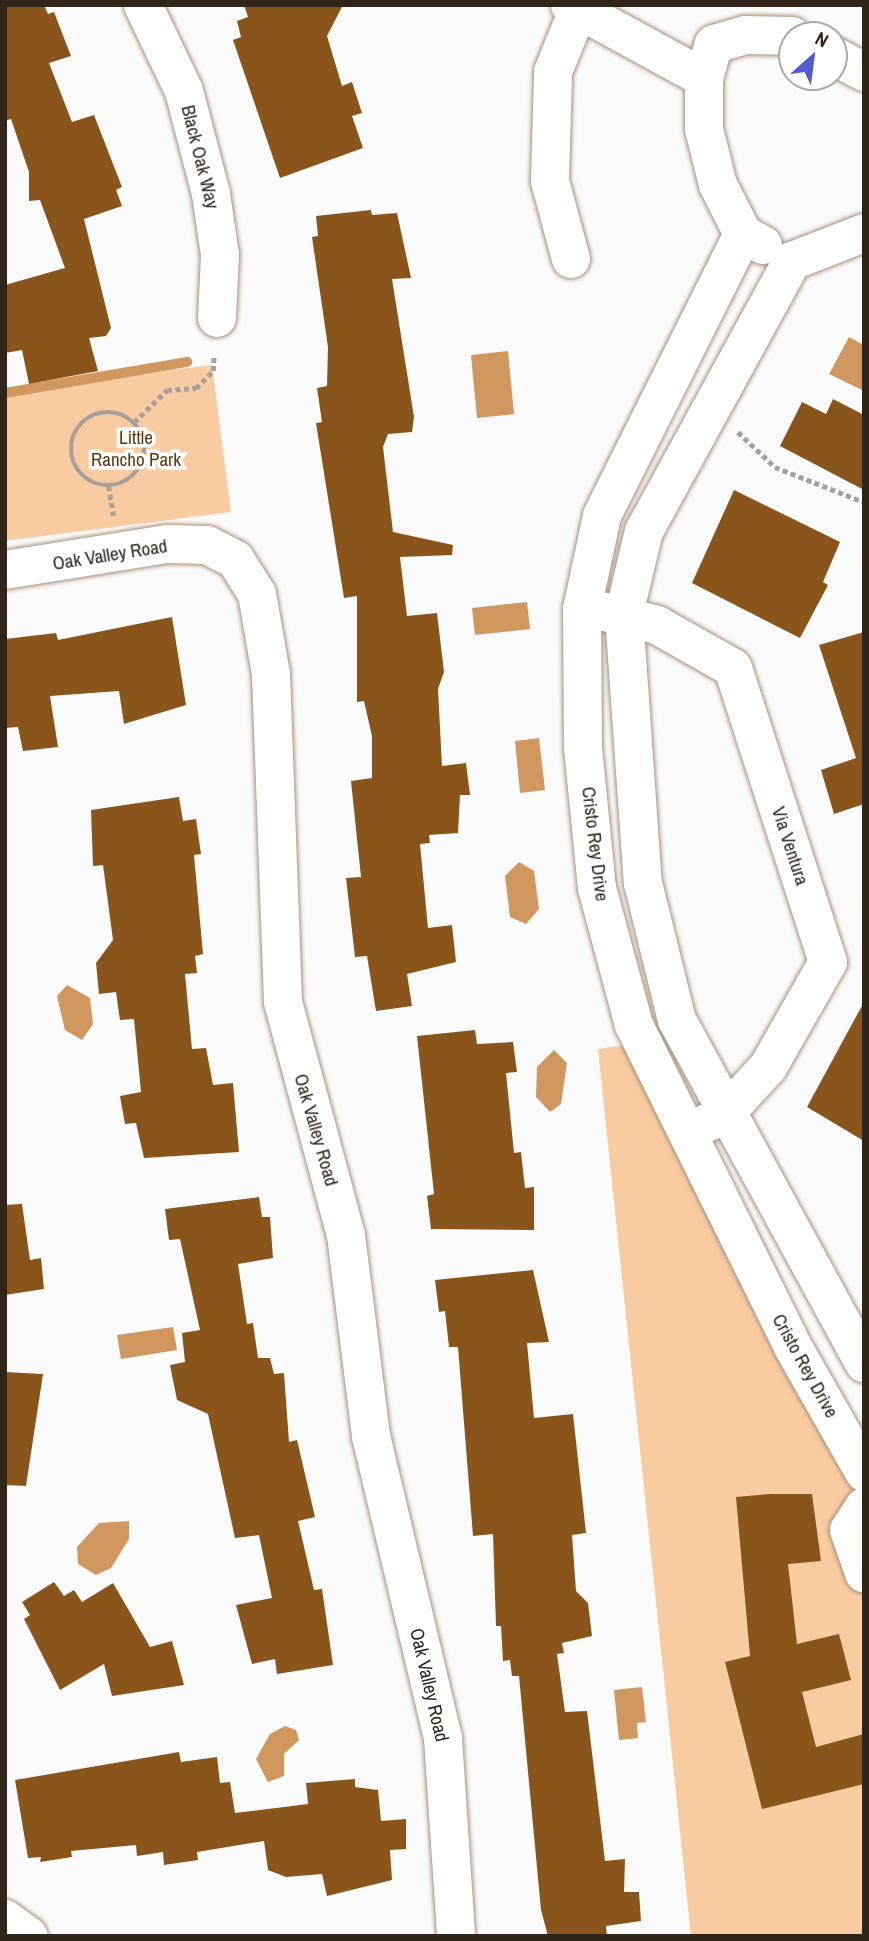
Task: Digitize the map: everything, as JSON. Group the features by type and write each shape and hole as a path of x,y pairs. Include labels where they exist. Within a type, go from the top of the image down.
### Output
{"street":[{"name":"Black Oak Way","path":"143,5 184,91 211,194 220,255 217,318"},
{"path":"571,260 550,181 550,154 552,72 574,8 704,78"},
{"path":"778,36 745,35 714,44 704,78 704,129 718,185 743,234 792,261"},
{"path":"848,63 864,72"},
{"path":"864,233 792,261 644,531 624,614 643,883 677,1020 724,1115 850,1308 864,1363"},
{"name":"Cristo Rey Drive","path":"743,234 602,516 582,609 583,748 597,888 634,1025 684,1134 793,1347 864,1472"},
{"name":"Oak Valley Road","path":"5,570 166,544 208,545 243,567 257,594 272,688 281,990 346,1235 371,1436 443,1738 456,1936"},
{"name":"Via Ventura","path":"582,609 624,614 733,668 828,962 768,1067 724,1115 684,1134"},
{"path":"793,1347 850,1308"},
{"path":"864,1507 849,1530 864,1573"},
{"path":"5,1919 28,1936"}],"path":[{"path":"134,422 167,390 196,388 213,371 217,318"},
{"path":"111,412 134,422 145,449 134,475 103,486 80,474 70,451 87,418 111,412"},
{"path":"728,426 775,467 864,502"}],"green space":[{"name":"Little Rancho Park","path":"212,365 231,512 5,541 5,391"},
{"path":"624,1045 778,1357 864,1507 864,1936 691,1936 598,1049"}],"shaded area":[{"path":"849,337 864,345 864,391 829,374"},
{"path":"508,351 514,414 477,418 471,355"},
{"path":"527,602 530,629 475,635 472,608"},
{"path":"539,738 545,790 520,793 515,741"},
{"path":"519,862 534,871 539,909 526,924 510,917 505,876"},
{"path":"67,985 90,998 93,1024 82,1040 65,1030 57,996"},
{"path":"554,1050 567,1063 561,1104 550,1112 536,1097 537,1067"},
{"path":"173,1327 177,1350 121,1359 117,1335"},
{"path":"129,1521 129,1539 111,1568 96,1575 78,1564 77,1547 99,1523"},
{"path":"642,1687 646,1722 637,1723 638,1738 619,1740 614,1690"},
{"path":"285,1726 296,1730 299,1740 284,1754 284,1776 268,1782 256,1759 270,1734"}],"building":[{"path":"5,5 44,5 48,14 54,12 71,56 49,63 72,122 94,115 122,187 116,190 122,206 84,219 111,328 106,336 89,338 98,371 29,384 22,350 5,353 5,285 65,268 40,200 29,201 29,172 11,119 5,121"},
{"path":"244,5 343,5 327,36 342,86 352,82 362,113 352,116 363,148 280,178 233,40 241,37 237,21 248,17"},
{"path":"371,210 372,215 397,213 411,278 392,279 414,417 412,432 388,434 383,447 393,532 453,545 452,555 400,557 407,616 437,613 444,672 438,689 442,766 466,763 470,795 460,795 458,833 429,835 430,843 420,844 428,928 452,925 456,962 407,974 412,1006 376,1011 367,956 355,957 346,878 361,877 351,781 372,778 372,736 364,701 357,702 357,596 344,598 316,423 322,422 317,388 327,386 328,347 312,237 318,236 316,216"},
{"path":"833,399 864,415 864,490 780,446 802,402 826,414"},
{"path":"734,490 840,542 823,582 828,585 800,638 692,583"},
{"path":"172,617 186,705 124,724 119,691 50,696 58,747 23,751 18,727 5,728 5,639 56,633 58,640"},
{"path":"864,632 864,804 834,814 821,770 856,758 819,645"},
{"path":"179,797 183,821 196,819 201,854 194,855 203,954 195,956 197,973 185,974 192,1049 206,1048 213,1085 233,1083 239,1152 144,1158 136,1123 125,1124 120,1096 141,1092 134,1019 120,1020 116,992 99,994 96,963 113,940 103,865 93,866 91,810"},
{"path":"864,1002 864,1141 807,1107"},
{"path":"475,1030 477,1044 513,1042 517,1072 506,1073 514,1153 521,1152 525,1188 534,1187 534,1230 431,1229 427,1196 434,1194 417,1036"},
{"path":"259,1197 262,1217 270,1217 273,1258 238,1264 247,1324 253,1323 258,1358 270,1358 274,1374 284,1373 289,1442 297,1440 315,1517 298,1521 314,1590 322,1589 333,1665 277,1674 275,1659 252,1664 236,1605 272,1598 259,1535 235,1538 208,1414 177,1400 170,1365 185,1362 182,1333 200,1330 180,1239 169,1240 165,1209"},
{"path":"22,1204 30,1260 41,1258 44,1289 5,1295 5,1205"},
{"path":"533,1270 549,1342 527,1343 534,1418 573,1414 586,1533 572,1535 576,1591 588,1603 592,1636 562,1643 564,1653 557,1654 565,1712 587,1711 605,1861 625,1859 624,1892 639,1892 641,1921 606,1926 607,1936 548,1936 541,1910 519,1676 512,1676 510,1660 503,1661 501,1626 496,1626 493,1534 473,1536 458,1347 449,1347 445,1311 439,1312 435,1280"},
{"path":"5,1372 43,1374 26,1486 5,1485"},
{"path":"812,1494 821,1561 788,1564 797,1644 839,1634 851,1680 802,1692 816,1747 864,1734 864,1784 762,1809 725,1662 750,1656 736,1497"},
{"path":"54,1582 64,1596 74,1590 82,1602 113,1583 150,1647 172,1641 184,1685 112,1696 104,1664 60,1690 24,1619 30,1615 22,1602"},
{"path":"179,1752 181,1762 217,1757 220,1783 230,1782 235,1813 308,1804 306,1783 355,1779 355,1787 378,1790 381,1821 406,1819 406,1849 390,1850 392,1880 327,1896 322,1874 286,1877 268,1870 264,1841 197,1852 198,1860 164,1865 163,1852 137,1856 136,1845 71,1851 72,1857 40,1862 41,1857 28,1858 15,1780"}],"waterway":[{"path":"5,393 187,362"}]}
